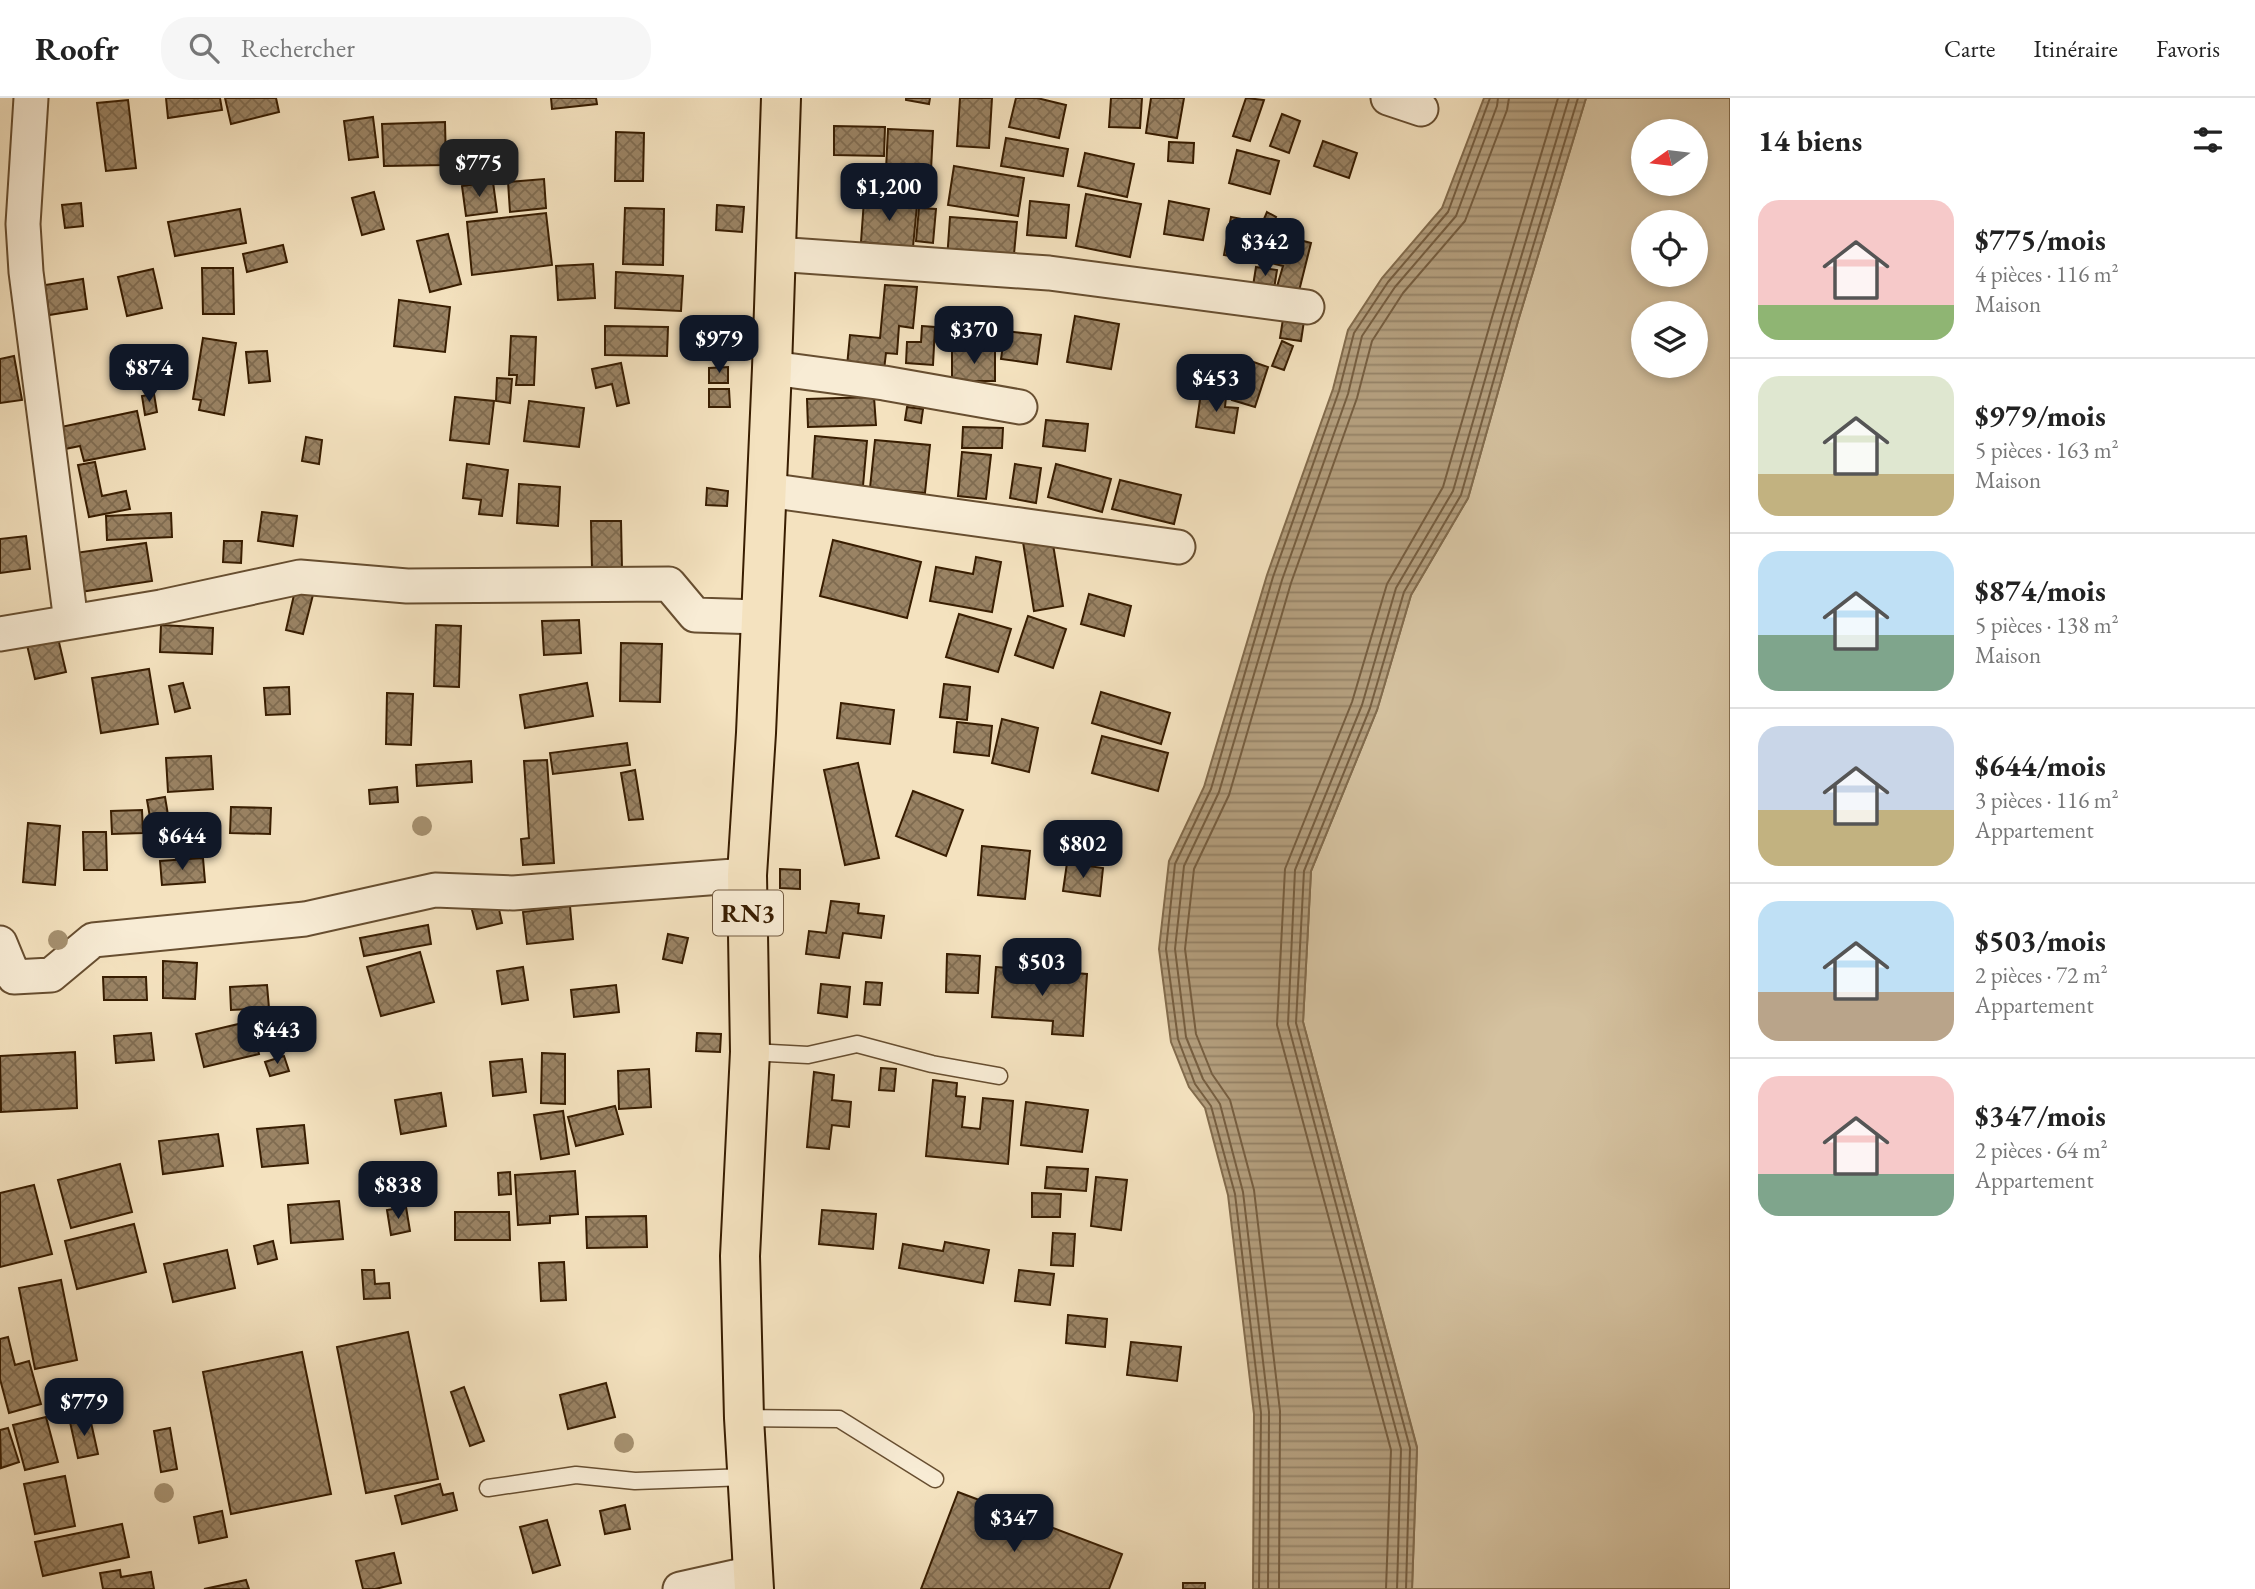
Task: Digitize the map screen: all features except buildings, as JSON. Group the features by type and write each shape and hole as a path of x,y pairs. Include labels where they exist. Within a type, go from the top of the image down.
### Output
{"highway":[{"name":"RN3","path":"753,1581 744,1418 740,1256 750,1052 747,875 767,490 781,98"}],"street":[{"path":"31,98 23,224 26,272 71,622"},
{"path":"1388,98 1421,109"},
{"path":"775,254 1049,273 1307,307"},
{"path":"772,368 884,383 1020,407"},
{"path":"767,490 1178,547"},
{"path":"0,634 161,607 300,578 407,586 668,584 695,615 760,617"},
{"path":"0,943 14,977 51,975 93,940 305,919 435,890 513,893 747,875"},
{"path":"680,1589 753,1581"}],"lane":[{"path":"750,1052 808,1055 857,1044 932,1064 999,1076"},
{"path":"744,1418 839,1419 935,1479"},
{"path":"488,1488 576,1475 635,1482 747,1477"}],"shaded area":[{"path":"1586,98 1730,98 1730,1589 1412,1589 1417,1447 1303,1022 1311,871 1377,710 1411,595 1468,498 1518,321"}],"water":[{"path":"1484,98 1586,98 1518,321 1468,498 1411,595 1377,710 1311,871 1303,1022 1417,1448 1412,1589 1253,1589 1254,1414 1228,1195 1205,1108 1189,1087 1171,1042 1159,949 1169,861 1204,787 1267,575 1333,389 1348,330 1382,278 1442,208"}]}
